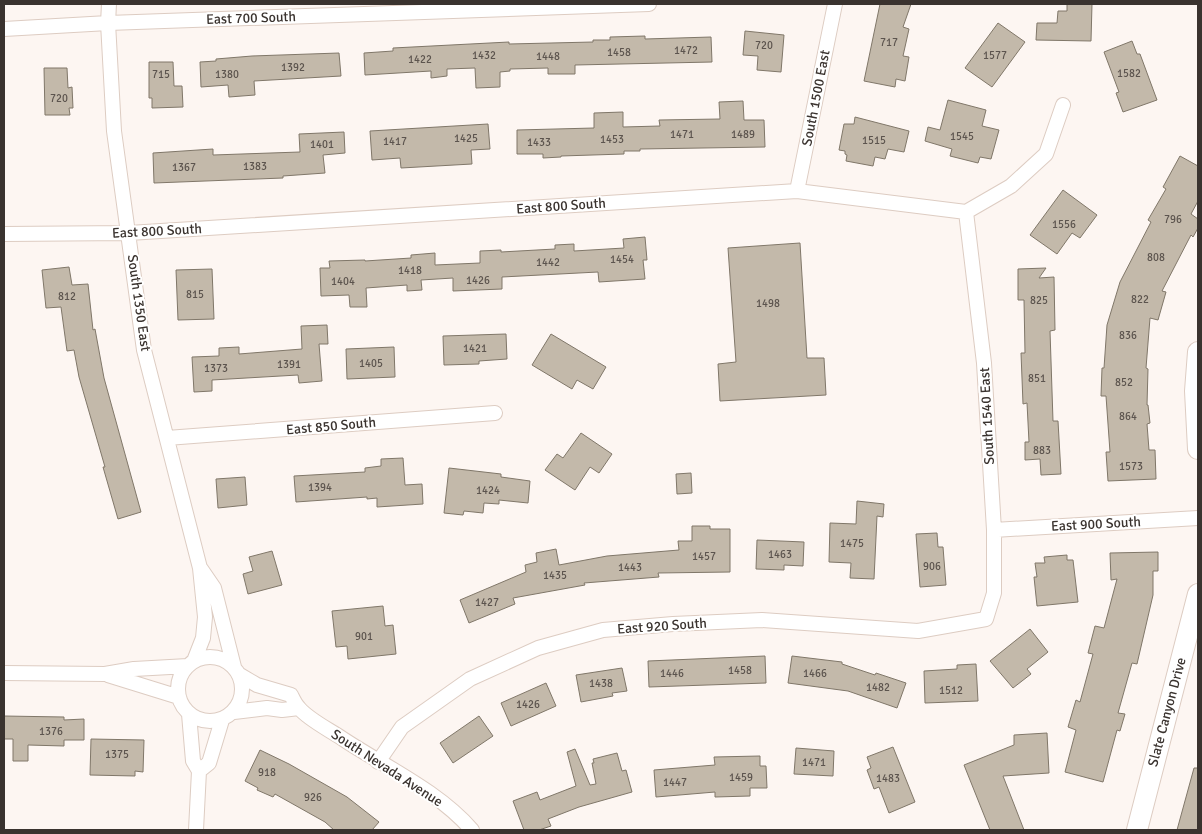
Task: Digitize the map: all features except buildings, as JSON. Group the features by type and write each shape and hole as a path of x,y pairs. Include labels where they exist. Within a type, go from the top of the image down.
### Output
{"street":[{"name":"South 1350 East","path":"109,4 108,23 114,131 144,350 200,568 205,617 203,638 191,663"},
{"name":"East 700 South","path":"4,28 649,4"},
{"name":"South 1500 East","path":"797,191 835,4"},
{"path":"966,212 1011,186 1046,154 1063,104"},
{"name":"East 800 South","path":"4,234 129,233 797,191 966,212"},
{"name":"South 1540 East","path":"966,212 984,362 994,530 994,593 986,619"},
{"path":"1198,352 1195,391 1198,449"},
{"name":"East 850 South","path":"167,438 495,413"},
{"name":"East 900 South","path":"994,530 1198,518"},
{"name":"South 1350 East","path":"200,568 214,588 237,671"},
{"name":"Slate Canyon Drive","path":"1136,830 1198,594"},
{"name":"East 920 South","path":"378,762 402,727 470,679 538,648 603,630 673,624 762,620 918,630 986,619"},
{"path":"4,674 105,674 191,663 205,657 215,657 226,660 237,671 243,684 240,704 234,712 222,720 205,721 189,714 179,697 178,688 179,680 191,663"},
{"name":"South Nevada Avenue","path":"237,671 257,685 290,695 299,708 378,762 432,794 472,830"},
{"path":"105,674 179,697"},
{"path":"234,712 267,708 282,710 299,708"},
{"path":"189,714 193,761 199,771 196,830"},
{"path":"199,771 209,763 222,720"}]}
